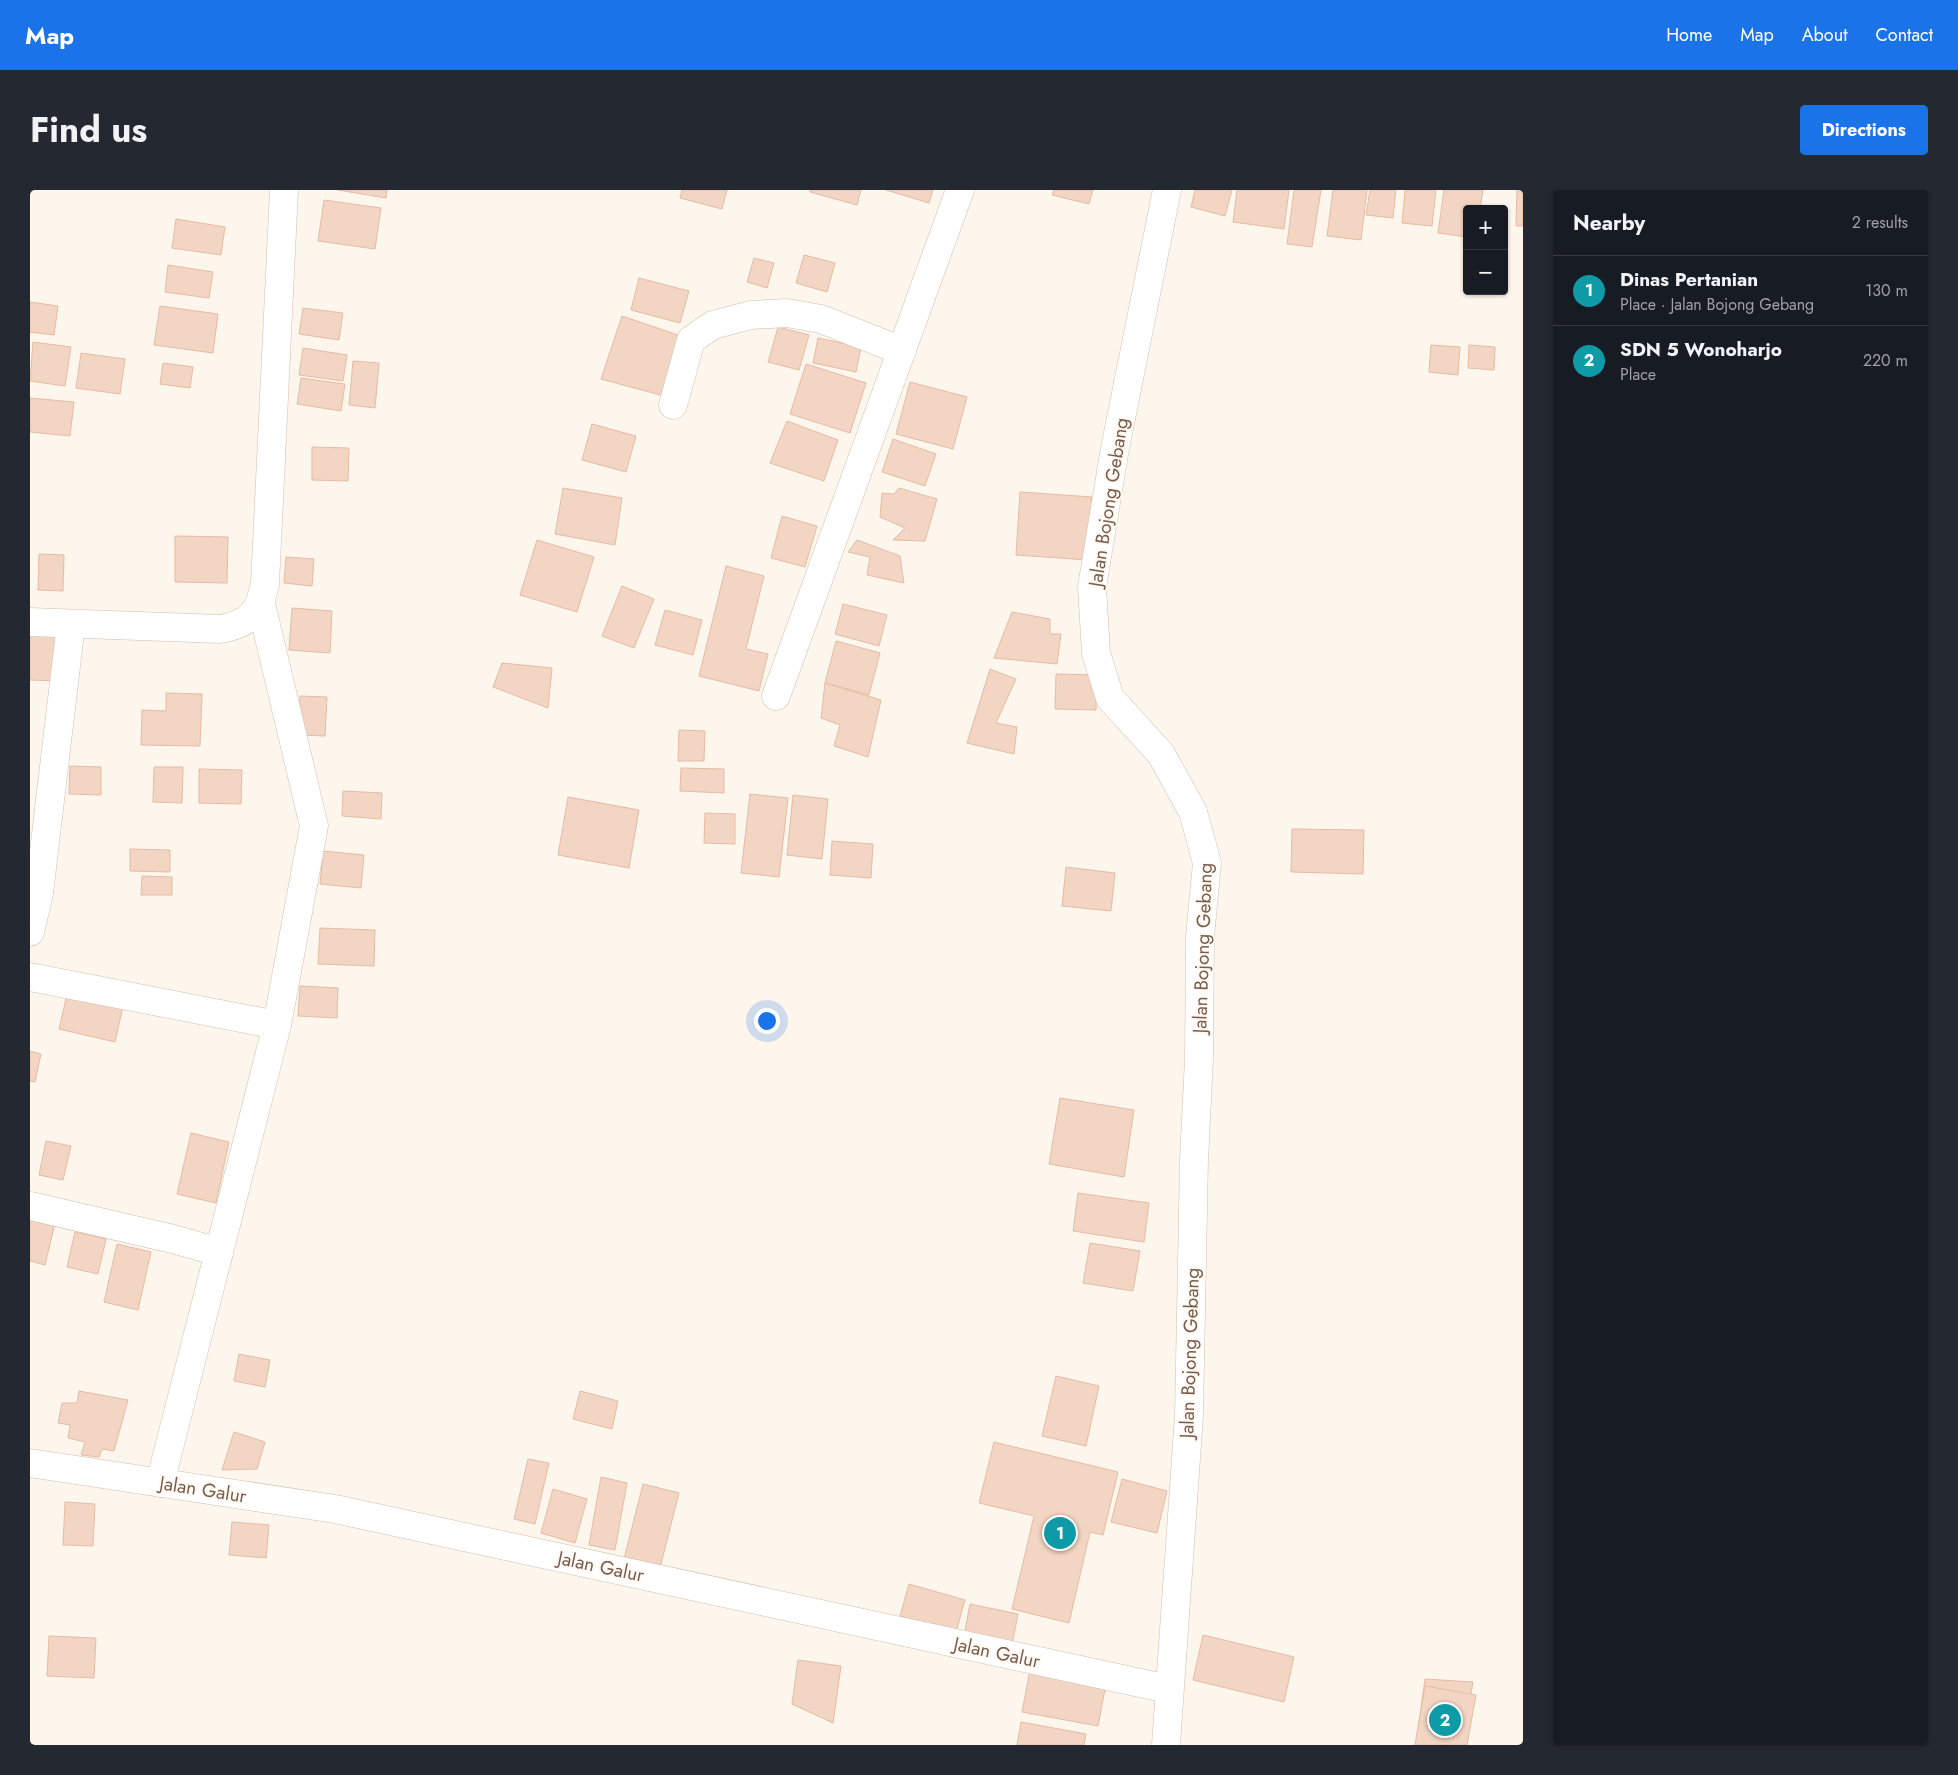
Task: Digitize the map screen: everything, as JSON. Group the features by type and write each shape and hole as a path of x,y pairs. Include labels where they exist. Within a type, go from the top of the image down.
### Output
{"street":[{"path":"160,1483 277,1025 314,826 261,604 265,584 284,190"},
{"path":"776,696 960,190"},
{"name":"Jalan Bojong Gebang","path":"1166,1745 1168,1689 1189,1415 1194,1160 1199,1059 1200,937 1207,863 1193,812 1162,754 1110,698 1096,653 1092,587 1115,448 1167,190"},
{"path":"674,405 691,340 713,325 751,316 787,312 821,319 902,351"},
{"path":"30,622 220,628 236,626 250,618 261,604"},
{"path":"30,932 40,893 71,624"},
{"path":"30,977 277,1025"},
{"path":"30,1206 173,1239 219,1252"},
{"name":"Jalan Galur","path":"30,1463 335,1509 1168,1689"}],"building":[{"path":"338,190 387,190 386,198"},
{"path":"682,190 727,190 722,209 680,198"},
{"path":"810,190 861,190 857,205 810,192"},
{"path":"886,190 933,190 929,203"},
{"path":"1054,190 1093,190 1089,204 1052,195"},
{"path":"1195,190 1232,190 1225,216 1191,207"},
{"path":"1237,190 1289,190 1284,229 1233,222"},
{"path":"1294,190 1321,190 1312,247 1287,244"},
{"path":"1333,190 1367,190 1361,240 1327,236"},
{"path":"1370,190 1396,190 1393,218 1366,215"},
{"path":"1405,190 1436,190 1432,226 1402,223"},
{"path":"1444,190 1483,190 1481,205 1463,205 1463,236 1438,233"},
{"path":"1517,190 1523,190 1523,226 1516,226"},
{"path":"324,200 381,208 375,249 318,241"},
{"path":"176,219 225,227 221,255 172,248"},
{"path":"804,255 835,263 827,292 796,283"},
{"path":"754,258 774,263 767,288 747,282"},
{"path":"168,265 213,272 209,298 165,292"},
{"path":"639,278 689,291 680,323 631,310"},
{"path":"30,302 58,306 54,335 30,332"},
{"path":"160,306 218,314 213,353 154,345"},
{"path":"303,308 343,313 339,340 299,334"},
{"path":"622,316 681,336 664,396 601,379"},
{"path":"778,327 809,335 799,370 768,362"},
{"path":"818,338 861,347 856,372 813,363"},
{"path":"33,342 71,347 65,386 30,381"},
{"path":"1431,345 1460,347 1458,375 1429,372"},
{"path":"1469,345 1495,347 1494,370 1468,368"},
{"path":"303,348 347,355 343,381 299,375"},
{"path":"81,353 125,359 120,394 76,388"},
{"path":"353,361 379,363 375,408 349,405"},
{"path":"163,363 193,367 190,388 160,384"},
{"path":"806,364 866,383 850,433 790,414"},
{"path":"301,378 345,384 341,411 297,404"},
{"path":"910,382 967,397 953,449 896,434"},
{"path":"30,398 74,402 70,436 30,432"},
{"path":"787,421 838,440 824,481 770,463"},
{"path":"592,424 636,436 626,472 582,460"},
{"path":"893,439 936,454 925,486 882,472"},
{"path":"312,447 349,448 348,481 312,480"},
{"path":"563,488 622,498 615,545 555,534"},
{"path":"899,488 937,499 925,541 893,540 905,528 880,517 882,493 894,494"},
{"path":"1020,492 1092,497 1088,560 1016,555"},
{"path":"782,516 817,526 805,567 771,558"},
{"path":"175,536 228,537 227,583 175,582"},
{"path":"537,540 594,557 577,612 520,595"},
{"path":"857,540 900,556 904,583 867,575 870,557 848,552"},
{"path":"39,554 64,555 63,591 38,590"},
{"path":"286,557 314,559 312,586 284,583"},
{"path":"726,566 764,576 746,649 768,654 759,691 699,676"},
{"path":"622,586 654,599 634,648 602,636"},
{"path":"843,604 887,615 879,646 835,634"},
{"path":"292,608 332,611 330,653 289,650"},
{"path":"665,610 702,620 693,655 655,645"},
{"path":"1012,612 1050,619 1050,634 1061,634 1057,664 994,658"},
{"path":"30,632 60,633 59,681 30,680"},
{"path":"836,641 880,653 869,695 825,683"},
{"path":"502,663 552,668 548,708 493,687"},
{"path":"990,669 1016,679 996,723 1017,727 1014,754 967,743"},
{"path":"1056,674 1096,675 1096,710 1055,709"},
{"path":"825,683 881,700 868,757 834,746 840,725 821,718"},
{"path":"166,693 202,694 200,746 141,745 142,710 166,711"},
{"path":"300,696 327,697 325,736 299,735"},
{"path":"679,730 705,731 704,761 678,761"},
{"path":"70,766 101,767 101,795 69,794"},
{"path":"154,767 183,767 182,803 153,802"},
{"path":"681,768 724,769 724,793 680,791"},
{"path":"199,769 242,770 241,804 199,803"},
{"path":"343,791 382,793 381,819 342,816"},
{"path":"750,794 788,798 779,877 741,873"},
{"path":"793,795 828,799 822,859 787,855"},
{"path":"568,797 639,810 629,868 558,855"},
{"path":"705,813 735,814 735,844 704,843"},
{"path":"1292,829 1364,830 1363,874 1291,872"},
{"path":"832,841 873,844 871,878 830,875"},
{"path":"130,849 170,850 170,872 130,871"},
{"path":"323,851 364,855 361,888 320,884"},
{"path":"1066,867 1115,873 1111,911 1062,906"},
{"path":"142,876 172,877 172,895 141,895"},
{"path":"320,928 375,930 374,966 318,964"},
{"path":"300,986 338,988 337,1018 298,1016"},
{"path":"68,990 124,1002 115,1042 59,1029"},
{"path":"30,1051 41,1054 35,1082 30,1081"},
{"path":"1060,1098 1134,1110 1124,1177 1049,1164"},
{"path":"191,1133 229,1142 216,1203 177,1194"},
{"path":"46,1141 71,1146 63,1180 39,1175"},
{"path":"1078,1193 1149,1203 1144,1242 1073,1231"},
{"path":"30,1217 55,1223 45,1265 30,1261"},
{"path":"75,1232 106,1239 98,1274 67,1267"},
{"path":"1090,1243 1140,1251 1133,1291 1083,1283"},
{"path":"117,1244 151,1252 138,1310 104,1302"},
{"path":"239,1354 270,1360 265,1387 234,1381"},
{"path":"1056,1376 1099,1386 1086,1446 1042,1436"},
{"path":"79,1391 128,1400 114,1451 102,1449 99,1457 81,1455 85,1442 68,1438 70,1425 58,1423 62,1403 77,1403"},
{"path":"580,1391 618,1401 612,1429 573,1419"},
{"path":"234,1432 265,1442 257,1469 222,1470"},
{"path":"994,1442 1118,1472 1103,1535 1090,1532 1069,1623 1012,1609 1034,1516 979,1503"},
{"path":"528,1459 549,1463 535,1524 514,1519"},
{"path":"601,1477 627,1483 615,1550 589,1545"},
{"path":"1122,1479 1167,1491 1157,1533 1111,1522"},
{"path":"643,1484 679,1493 659,1572 623,1563"},
{"path":"553,1489 587,1499 575,1543 541,1533"},
{"path":"65,1502 95,1504 93,1546 63,1545"},
{"path":"232,1522 269,1525 266,1558 229,1555"},
{"path":"909,1584 965,1600 956,1632 900,1616"},
{"path":"970,1604 1018,1614 1012,1645 964,1636"},
{"path":"1203,1635 1294,1657 1284,1702 1193,1680"},
{"path":"49,1636 96,1638 94,1678 47,1676"},
{"path":"798,1660 841,1666 833,1723 792,1704"},
{"path":"1030,1670 1106,1684 1098,1726 1022,1712"},
{"path":"1425,1679 1473,1682 1462,1745 1416,1745"},
{"path":"1425,1686 1476,1695 1467,1745 1415,1745"},
{"path":"1021,1722 1086,1734 1084,1745 1017,1745"}],"place":[{"name":"Dinas Pertanian","path":"1060,1533"},
{"name":"SDN 5 Wonoharjo","path":"1445,1720"}]}
